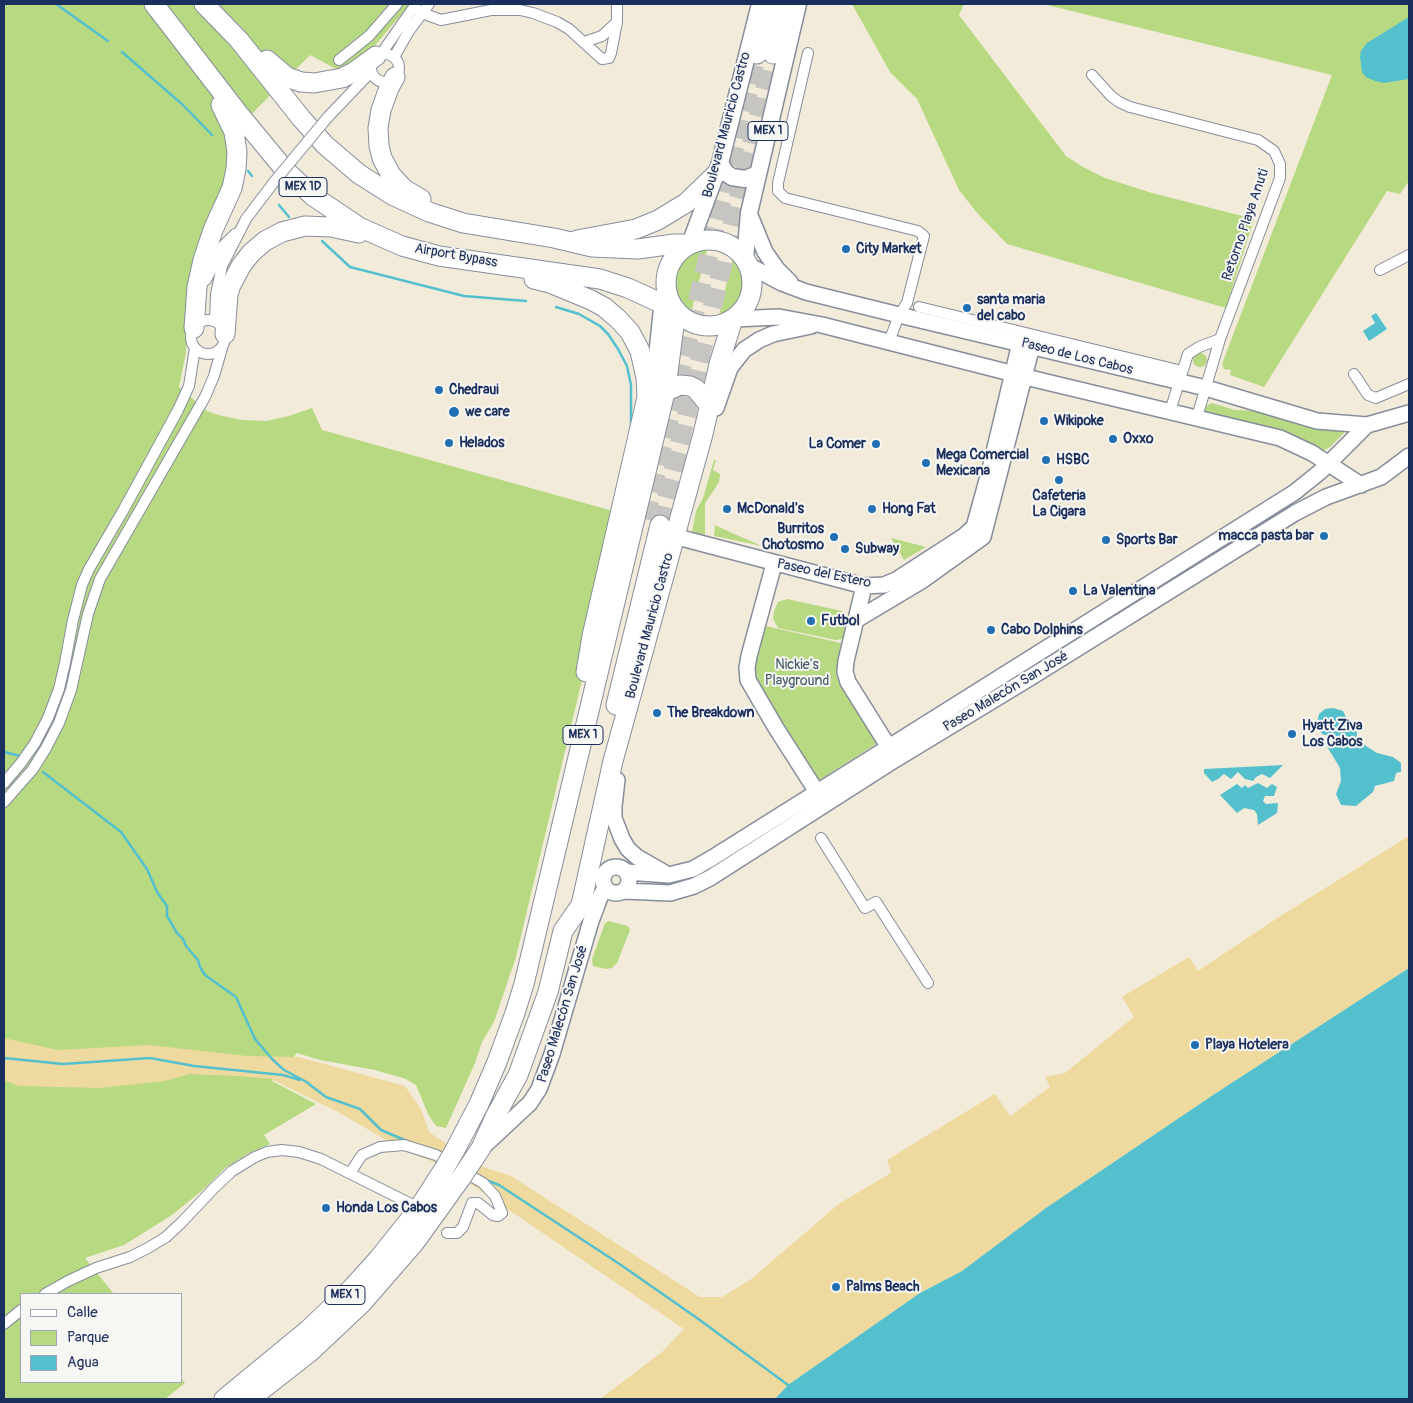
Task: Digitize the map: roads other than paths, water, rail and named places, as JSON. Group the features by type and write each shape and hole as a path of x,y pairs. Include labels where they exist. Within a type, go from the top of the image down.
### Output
{"highway":[{"path":"145,4 223,108 232,127 236,144 236,169 232,188 211,236 199,274 195,299 197,325"},
{"name":"Airport Bypass","path":"154,4 238,113 296,181 337,213 359,227 393,242 439,256 600,279 628,288 669,307"},
{"path":"204,4 239,40 316,135 358,174 415,207 444,218 554,238 592,247 625,249 690,244 705,240 720,241 734,248 747,262 752,280 751,295 744,308 733,319 720,324 704,325 689,320 669,307 666,282 668,268 677,254 690,244"},
{"path":"216,4 276,69 291,79 314,83 340,79 380,60"},
{"name":"Boulevard Mauricio Castro","path":"769,4 765,54 787,4"},
{"path":"391,80 384,98 378,128 381,153 391,175 404,189 417,197 491,228"},
{"path":"569,242 648,225 682,207 718,169"},
{"path":"221,334 230,285 251,253 265,241 293,228 317,226 342,228 393,242"},
{"path":"483,263 517,275 550,282 604,307 630,332 640,351 646,378 647,397 592,636 579,711 579,752"},
{"name":"Boulevard Mauricio Castro","path":"419,1208 455,1150 479,1104 506,1039 524,984 665,392 669,307"},
{"name":"Boulevard Mauricio Castro","path":"563,930 581,905 613,761 733,319"},
{"path":"665,392 680,385 690,386 696,389 709,405"},
{"name":"Boulevard Mauricio Castro","path":"477,1154 518,1075 548,992 652,522 565,860 540,917"},
{"path":"613,761 638,701"},
{"name":"MEX 1","path":"250,1399 310,1352 362,1303 415,1242 477,1154"},
{"name":"MEX 1","path":"224,1399 302,1335 351,1289 379,1258 419,1208"}],"main road":[{"name":"Boulevard Mauricio Castro","path":"690,244 718,169 760,4"},
{"name":"MEX 1","path":"747,262 750,213 798,4"},
{"path":"718,169 732,177 745,179 758,174"}],"street":[{"path":"339,60 369,36 396,4"},
{"path":"4,802 32,769 46,748 59,722 71,690 88,614 100,579 205,397 214,376 221,334 216,294 222,266 241,228 274,182 327,118 353,92 380,60 418,8 429,4"},
{"path":"418,8 435,19 441,20 485,10 526,11 545,16 557,22 569,29 600,58 609,58 617,22 617,4"},
{"path":"584,42 602,36 617,22"},
{"path":"808,53 778,183 778,191 785,198 920,232 924,236 907,303 899,315 889,342"},
{"path":"353,92 369,84 391,80 399,68 380,60"},
{"path":"380,60 376,79 391,80"},
{"name":"Retorno Playa Anuti","path":"1092,74 1111,96 1130,107 1258,140 1267,145 1278,158 1281,171 1280,178 1220,339 1197,417"},
{"path":"750,213 765,252 777,269 796,289"},
{"path":"4,783 35,743 48,718 59,690 72,620 82,585 89,569 160,445 190,386 194,348 191,338 197,325 201,298 210,270 223,246 241,228"},
{"path":"1380,270 1409,255"},
{"name":"Paseo de Los Cabos","path":"747,262 796,289 1026,344 1180,376 1206,388 1317,421 1367,425 1408,415"},
{"path":"920,306 1180,376"},
{"path":"647,397 655,371 669,307"},
{"path":"733,319 779,317 822,325 1018,375 1280,438 1329,463 1361,485"},
{"path":"197,325 208,320 221,334"},
{"path":"669,875 637,857 628,849 622,839 614,818 616,782 681,538 708,428 730,368 751,344 784,331 822,325"},
{"path":"194,348 203,353 213,354 221,334"},
{"path":"1170,411 1188,354 1199,347 1220,339"},
{"name":"Paseo del Estero","path":"856,620 915,576 974,527 995,474 1026,344"},
{"path":"1354,374 1368,395 1376,398 1409,384"},
{"name":"Paseo Malecón San José","path":"624,891 670,892 694,886 710,878 821,799 1029,660 1280,502 1308,482 1367,425"},
{"path":"160,445 172,452"},
{"name":"Paseo Malecón San José","path":"892,753 1037,673 1294,513 1326,497 1381,477 1409,456"},
{"name":"Paseo del Estero","path":"681,538 774,564 864,586 884,585 915,576"},
{"path":"774,564 747,668 748,680 821,799"},
{"path":"864,586 846,660 846,678 892,753"},
{"path":"1029,660 1037,673"},
{"name":"Paseo Malecón San José","path":"627,872 669,875 694,868 821,799"},
{"path":"821,838 865,908 876,902 928,983"},
{"path":"618,866 627,872 629,882 624,891 614,893 605,888 602,878 608,869 618,866"},
{"name":"Paseo Malecón San José","path":"477,1154 530,1103 539,1089 552,1054 591,922 605,888"},
{"path":"350,1174 362,1155 380,1147 404,1145 436,1155 483,1183 495,1196 502,1213 498,1216 493,1215 478,1203 472,1204 463,1227 457,1233 447,1233"},
{"path":"47,1293 96,1268 130,1257 166,1237 232,1171 267,1152 282,1150 299,1152 321,1159 419,1208"},
{"path":"4,1324 20,1311"}],"water":[{"path":"1409,17 1409,79 1384,83 1366,77 1362,72 1361,51 1367,43"},
{"path":"1376,313 1387,329 1369,341 1363,331 1375,323 1371,316"},
{"path":"1333,708 1343,711 1347,719 1346,728 1349,729 1352,721 1356,724 1357,737 1366,746 1377,753 1393,757 1401,763 1401,772 1396,773 1394,781 1375,786 1373,792 1356,806 1341,805 1336,794 1341,781 1340,768 1323,740 1331,741 1332,737 1322,734 1317,723 1319,714 1325,709"},
{"path":"1283,765 1270,778 1262,774 1253,781 1245,779 1238,772 1231,779 1224,774 1212,782 1204,773 1204,769"},
{"path":"1258,783 1267,788 1272,784 1277,787 1274,796 1265,796 1263,801 1266,804 1278,803 1277,813 1258,825 1257,814 1254,810 1244,808 1237,813 1220,795 1237,784 1242,788 1245,785 1248,788"},
{"path":"1409,968 1409,1399 775,1399 788,1385 920,1293 962,1271 1046,1208 1213,1095"}],"waterway":[{"path":"56,4 108,41"},
{"path":"122,52 183,105 212,135"},
{"path":"248,171 252,176"},
{"path":"279,205 289,217"},
{"path":"322,241 350,267 464,296 526,301"},
{"path":"556,307 579,314 600,326 618,349 627,366 631,385 631,427"},
{"path":"4,752 20,756"},
{"path":"43,772 121,832 147,869 157,892 167,906 167,916 177,933 198,960 205,975 236,997 255,1039 272,1059 284,1070 305,1081 326,1097 360,1109 381,1130 407,1141"},
{"path":"4,1058 63,1064 150,1058 194,1066 283,1075 300,1080"},
{"path":"486,1180 499,1185 621,1265 788,1385"}],"tunnel":[{"path":"645,519 757,54"},
{"path":"660,525 773,54"}],"place":[{"name":"City Market","path":"846,249"},
{"name":"santa maria del cabo","path":"967,308"},
{"name":"Chedraui","path":"439,390"},
{"name":"we care","path":"454,412"},
{"name":"Wikipoke","path":"1044,421"},
{"name":"Oxxo","path":"1113,439"},
{"name":"Helados","path":"449,443"},
{"name":"La Comer","path":"876,444"},
{"name":"HSBC","path":"1046,460"},
{"name":"Mega Comercial Mexicana","path":"926,463"},
{"name":"Cafeteria La Cigara","path":"1059,480"},
{"name":"McDonald's","path":"727,509"},
{"name":"Hong Fat","path":"872,509"},
{"name":"macca pasta bar","path":"1324,536"},
{"name":"Burritos Chotosmo","path":"834,537"},
{"name":"Sports Bar","path":"1106,540"},
{"name":"Subway","path":"845,549"},
{"name":"La Valentina","path":"1073,591"},
{"name":"Futbol","path":"811,621"},
{"name":"Cabo Dolphins","path":"991,630"},
{"name":"The Breakdown","path":"657,713"},
{"name":"Hyatt Ziva Los Cabos","path":"1292,734"},
{"name":"Playa Hotelera","path":"1195,1045"},
{"name":"Honda Los Cabos","path":"326,1208"},
{"name":"Palms Beach","path":"836,1287"}],"park label":[{"name":"Nickie's Playground","path":"797,674"}]}
